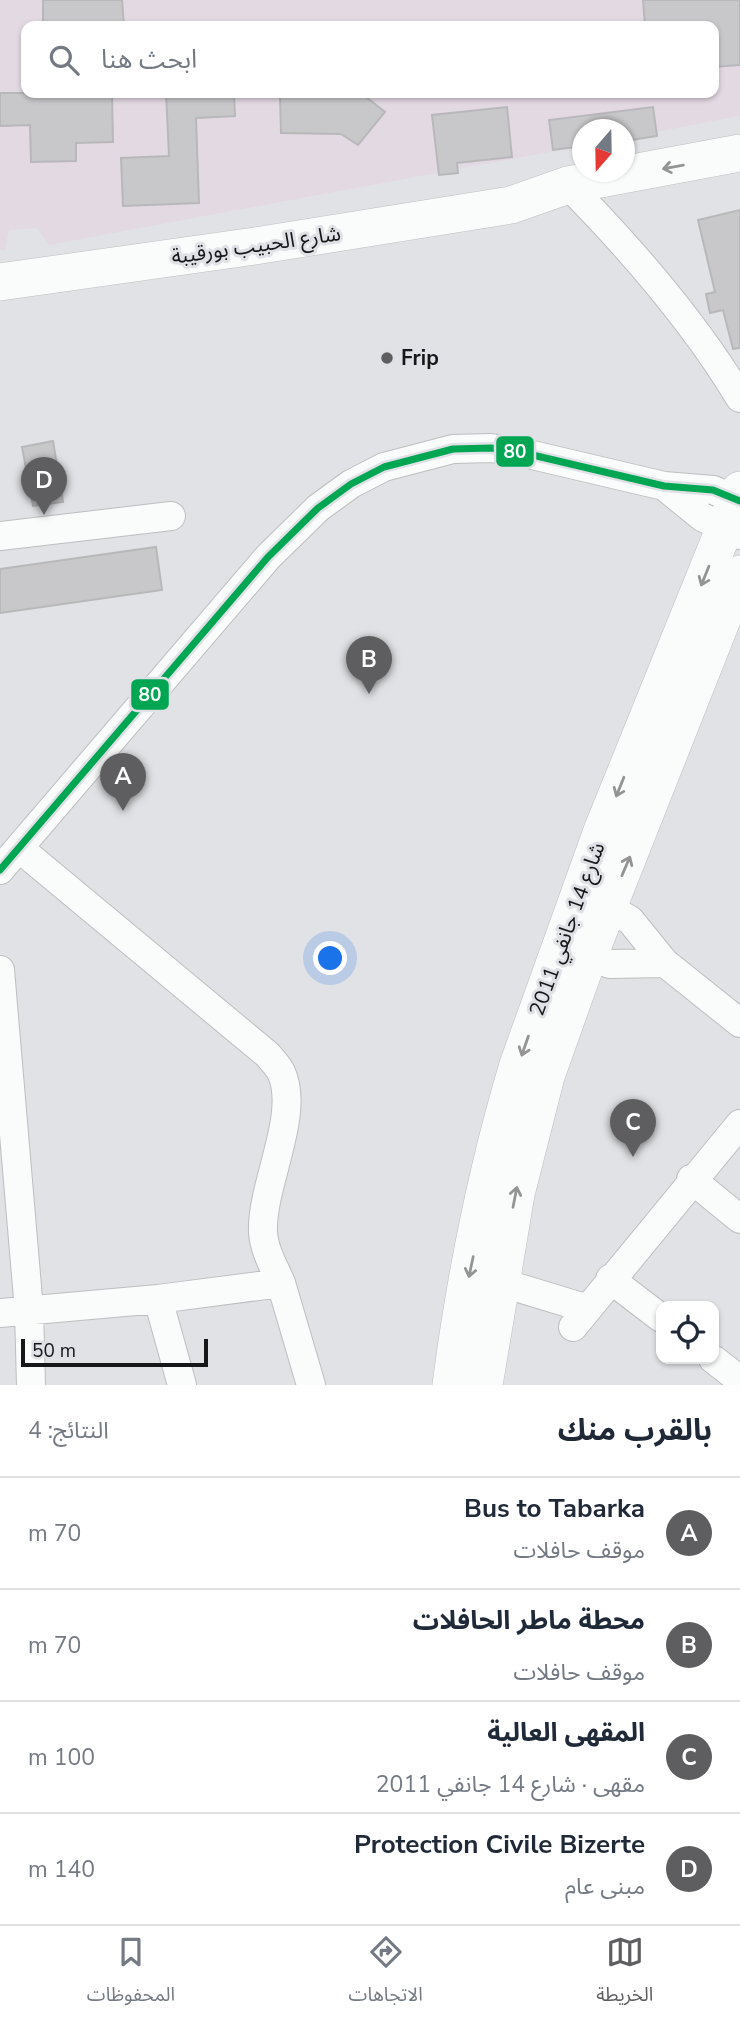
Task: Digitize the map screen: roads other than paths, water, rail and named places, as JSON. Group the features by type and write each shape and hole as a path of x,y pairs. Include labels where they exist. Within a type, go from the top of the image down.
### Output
{"main road":[{"name":"شارع الحبيب بورقيبة","path":"0,282 255,246 578,194 740,153"},
{"name":"شارع الحبيب بورقيبة","path":"578,194 639,198 740,179"},
{"name":"شارع 14 جانفي 2011","path":"451,1385 468,1279 507,1104 594,900 736,511"},
{"name":"شارع 14 جانفي 2011","path":"594,900 740,574"},
{"name":"شارع 14 جانفي 2011","path":"484,1385 499,1282 516,1194 573,952"}],"street":[{"path":"578,194 655,279 740,398"},
{"path":"0,870 268,557 318,508 351,484 384,467 417,456 453,449 491,448 524,453 664,486 689,486 736,511"},
{"path":"0,536 171,516"},
{"path":"19,848 268,1055 281,1071 285,1087 284,1115 263,1231 265,1245 281,1283 311,1385"},
{"path":"594,900 631,920 665,963 740,1023"},
{"path":"573,952 610,964 665,963"},
{"path":"0,970 29,1310 31,1385"},
{"path":"499,1282 579,1317 691,1179 740,1124"},
{"path":"691,1179 740,1219"},
{"path":"610,1279 656,1314"},
{"path":"0,1313 158,1299 281,1283"},
{"path":"158,1299 182,1385"},
{"path":"719,1364 740,1380"}],"place":[{"name":"Frip","path":"387,358"},
{"name":"Protection Civile Bizerte","path":"44,515"},
{"name":"محطة ماطر الحافلات","path":"369,694"},
{"name":"Bus to Tabarka","path":"123,811"},
{"name":"المقهى العالية","path":"633,1157"}]}
